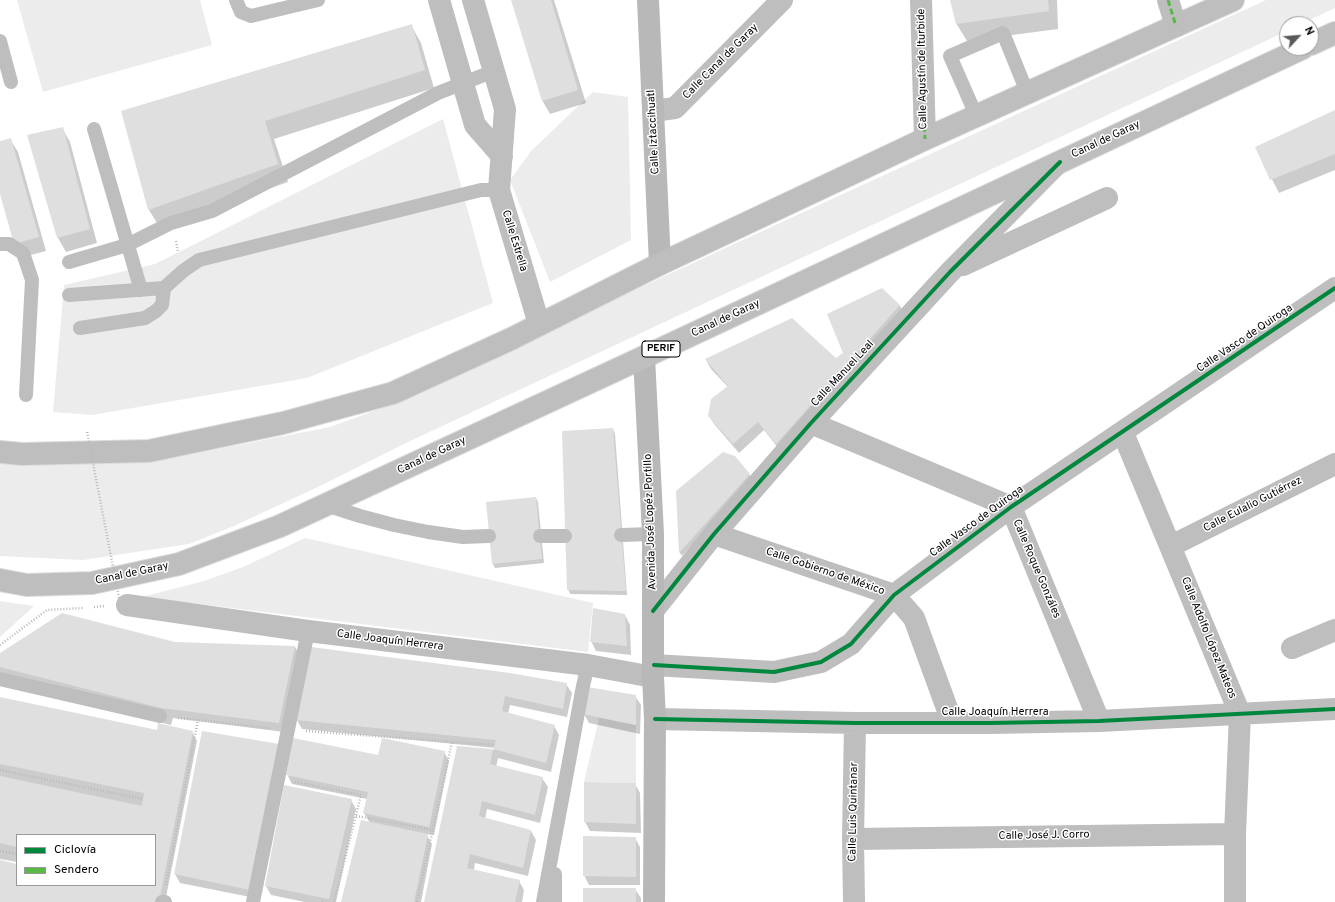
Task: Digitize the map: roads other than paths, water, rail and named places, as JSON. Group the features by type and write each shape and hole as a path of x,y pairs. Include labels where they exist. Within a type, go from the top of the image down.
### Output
{"street":[{"path":"439,0 475,125 502,156"},
{"name":"Calle Estrella","path":"474,0 504,109 499,190 539,324"},
{"name":"Calle Iztaccihuatl","path":"648,0 660,264"},
{"name":"Calle Canal de Garay","path":"653,111 675,108 782,0"},
{"name":"Calle Agustín de Iturbide","path":"921,0 924,139"},
{"path":"1168,0 1176,26"},
{"path":"0,452 22,454 149,451 283,423 393,393 511,339 660,264 924,139 1176,26 1211,6 1233,0"},
{"path":"1319,40 1335,33"},
{"name":"Canal de Garay","path":"0,580 27,585 92,583 179,564 280,526 644,358 1286,56"},
{"name":"Calle Manuel Leal","path":"653,611 714,534 811,423 950,272 1060,162"},
{"path":"950,272 1107,198"},
{"name":"Calle Vasco de Quiroga","path":"653,671 774,672 821,662 851,644 894,595 1011,507 1123,433 1335,288"},
{"name":"Avenida José Lopéz Portillo","path":"644,358 653,534 653,671 655,719 654,902"},
{"name":"Calle Roque Gonzáles","path":"811,423 1011,507 1099,721"},
{"name":"Calle Adolfo López Mateos","path":"1123,433 1240,714 1235,834 1235,902"},
{"name":"Calle Eulalio Gutiérrez","path":"1170,546 1335,464"},
{"name":"Calle Gobierno de México","path":"714,534 894,595 914,618 952,722"},
{"name":"Calle Joaquín Herrera","path":"123,602 308,632 588,665 653,671"},
{"path":"1292,648 1335,630"},
{"name":"Calle Joaquín Herrera","path":"655,719 855,723 1099,721 1335,710"},
{"name":"Calle Luis Quintanar","path":"854,902 853,839 855,723"},
{"name":"Calle José J. Corro","path":"853,839 1235,834"}],"lane":[{"path":"236,0 241,12 251,16 318,0"},
{"path":"976,115 950,56 1003,33 1027,92"},
{"path":"0,41 11,82"},
{"path":"68,262 127,245 171,223 212,211 431,97 494,71"},
{"path":"94,128 141,290"},
{"path":"69,295 164,288 183,271 199,260 481,190 499,190"},
{"path":"0,244 9,244 23,253 32,280 26,395"},
{"path":"80,328 145,318 156,311 162,304 164,288"},
{"path":"326,505 387,523 428,532 463,537 489,536"},
{"path":"621,535 653,534"},
{"path":"540,536 565,536"},
{"path":"253,902 308,632"},
{"path":"543,902 588,665"},
{"path":"0,679 160,716"},
{"path":"555,902 556,833"}]}
